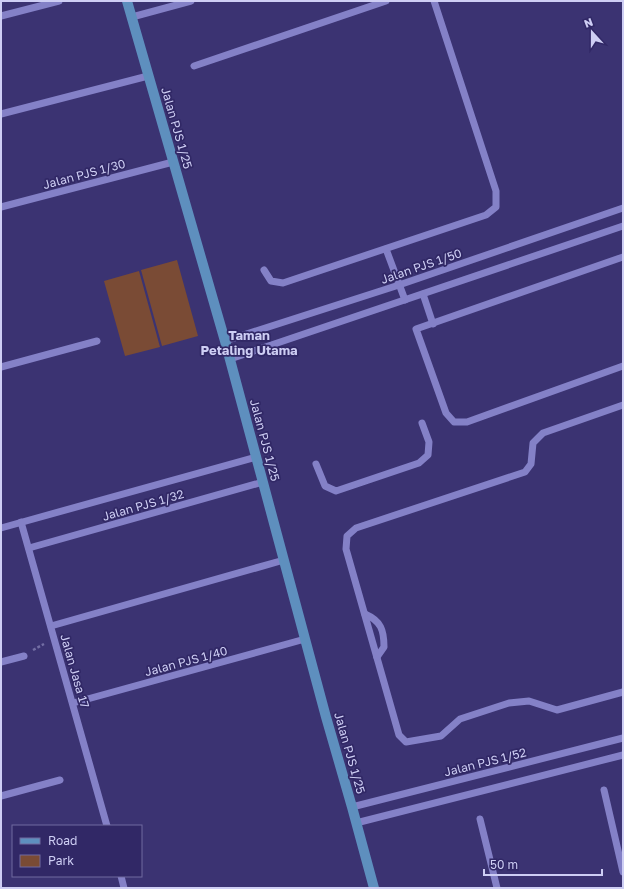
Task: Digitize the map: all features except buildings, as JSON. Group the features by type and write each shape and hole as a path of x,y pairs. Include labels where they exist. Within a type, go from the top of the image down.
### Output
{"main road":[{"name":"Jalan PJS 1/25","path":"127,1 225,341 326,717 374,888"}],"street":[{"path":"1,16 59,1"},
{"path":"132,17 191,1"},
{"path":"194,66 386,1"},
{"path":"264,270 271,281 283,283 486,215 496,207 496,191 434,1"},
{"path":"1,114 148,76"},
{"name":"Jalan PJS 1/30","path":"1,207 173,162"},
{"name":"Jalan PJS 1/50","path":"225,341 399,285 623,208"},
{"path":"230,359 623,226"},
{"path":"386,249 405,300"},
{"path":"623,257 416,329 446,412 454,422 467,422 623,366"},
{"path":"423,294 434,324"},
{"path":"1,367 97,341"},
{"path":"623,405 543,433 533,443 531,464 525,472 356,528 347,536 346,549 398,735 406,742 441,736 460,719 509,703 529,701 557,710 623,692"},
{"path":"316,464 325,486 336,491 419,463 428,455 429,442 422,423"},
{"name":"Jalan PJS 1/32","path":"1,528 256,457"},
{"name":"Jalan PJS 1/32","path":"29,548 263,482"},
{"name":"Jalan Jasa 17","path":"22,522 107,825"},
{"path":"51,626 284,560"},
{"path":"365,614 379,622 382,630 384,646 377,657"},
{"name":"Jalan PJS 1/40","path":"73,704 305,639"},
{"path":"1,662 24,656"},
{"name":"Jalan PJS 1/52","path":"352,807 623,738"},
{"path":"356,823 623,755"},
{"path":"1,796 60,780"},
{"path":"604,790 623,872"},
{"path":"480,819 497,888"},
{"path":"121,877 124,888"}],"path":[{"path":"24,656 54,638"}],"green space":[{"path":"177,260 198,336 162,346 141,270"},
{"path":"139,271 160,347 125,356 104,281"}],"district":[{"name":"Taman Petaling Utama","path":"249,342"}]}
